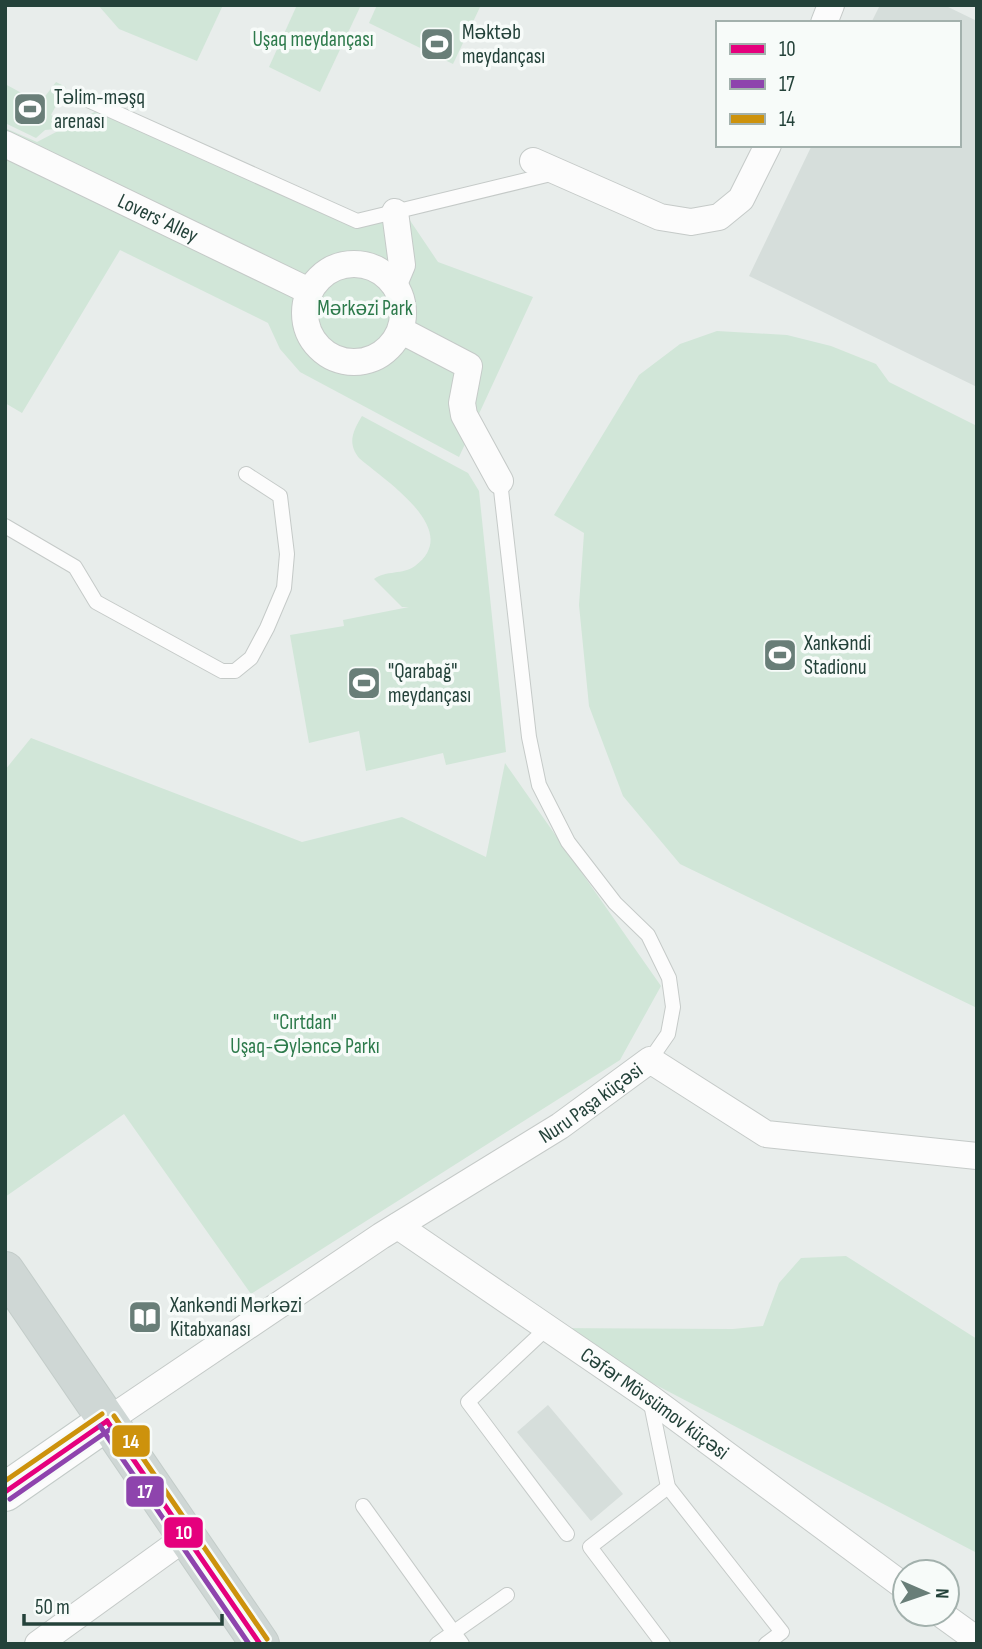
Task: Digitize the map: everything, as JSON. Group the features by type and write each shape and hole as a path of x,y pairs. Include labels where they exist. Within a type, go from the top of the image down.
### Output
{"main road":[{"path":"5,1271 260,1644"}],"street":[{"name":"Lovers' Alley","path":"5,144 309,291"},
{"path":"533,161 660,217 691,222 719,217 741,199 767,147"},
{"path":"394,284 401,265 395,212"},
{"path":"350,263 366,265 382,272 394,284 401,299 402,331 379,356 349,362 333,358 320,349 310,337 305,318 309,291 320,277 334,267 350,263"},
{"path":"402,331 468,366 462,403 464,415 500,481"},
{"path":"650,1060 766,1134 977,1156"},
{"name":"Nuru Paşa küçəsi","path":"107,1421 398,1226 559,1126 650,1060"},
{"name":"Cəfər Mövsümov küçəsi","path":"398,1226 650,1398 891,1577"},
{"path":"5,1492 107,1421"},
{"path":"51,1640 186,1537"},
{"path":"960,1628 977,1640"}],"lane":[{"path":"79,96 358,221 560,172"},
{"path":"5,526 75,567 96,602 222,671 235,671 251,658 267,628 284,588 287,554 280,496 246,474"},
{"name":"Nuru Paşa küçəsi","path":"500,481 529,737 538,785 568,842 615,903 648,935 668,978 673,1007 668,1034 650,1060"},
{"path":"547,1328 468,1402 567,1534"},
{"path":"650,1398 668,1487 782,1632 765,1644"},
{"path":"663,1644 590,1547 668,1487"},
{"path":"363,1506 458,1638"},
{"path":"437,1644 458,1638 507,1595"}],"shaded area":[{"path":"880,5 944,5 977,21 977,387 749,276 811,147 961,147 961,21 872,21"},
{"path":"548,1405 623,1494 591,1521 517,1432"}],"green space":[{"path":"98,5 223,5 197,61 119,29"},
{"name":"Uşaq meydançası","path":"297,5 361,5 320,92 269,67"},
{"name":"Məktəb meydançası","path":"377,5 481,5 453,64 369,23"},
{"name":"Təlim-məşq arenası","path":"56,82 66,87 51,115 67,124 45,130 36,138 5,123 5,84 40,103"},
{"name":"Mərkəzi Park","path":"102,108 359,222 405,213 438,262 533,297 459,457 300,372 280,349 268,323 120,250 22,413 5,403 5,128 37,142"},
{"name":"Xankəndi Stadionu","path":"717,331 787,335 831,346 876,364 889,382 977,426 977,1008 680,864 623,796 589,706 579,605 584,533 554,515 639,375 680,344"},
{"path":"362,416 468,473 479,491 506,752 446,765 443,753 366,771 359,731 309,743 290,635 344,626 343,620 409,607 402,607 374,579 415,566 428,552 430,537 425,522 415,507 355,453 352,442"},
{"name":"\"Cırtdan\" Uşaq-Əyləncə Parkı","path":"31,738 302,842 402,817 486,857 505,763 661,986 620,1060 251,1294 124,1114 5,1197 5,770"},
{"path":"846,1256 977,1339 977,1553 547,1328 733,1329 763,1326 779,1283 801,1258"}],"transit line":[{"name":"14","path":"5,1481 102,1414"},
{"name":"14","path":"114,1416 267,1639"},
{"name":"10","path":"107,1421 260,1644"},
{"name":"10","path":"5,1492 107,1421"},
{"name":"17","path":"100,1426 249,1644"},
{"name":"17","path":"10,1499 112,1428"}],"place":[{"name":"Məktəb meydançası","path":"437,44"},
{"name":"Təlim-məşq arenası","path":"30,109"},
{"name":"Xankəndi Stadionu","path":"780,655"},
{"name":"\"Qarabağ\" meydançası","path":"364,683"},
{"name":"Xankəndi Mərkəzi Kitabxanası","path":"145,1317"}]}
